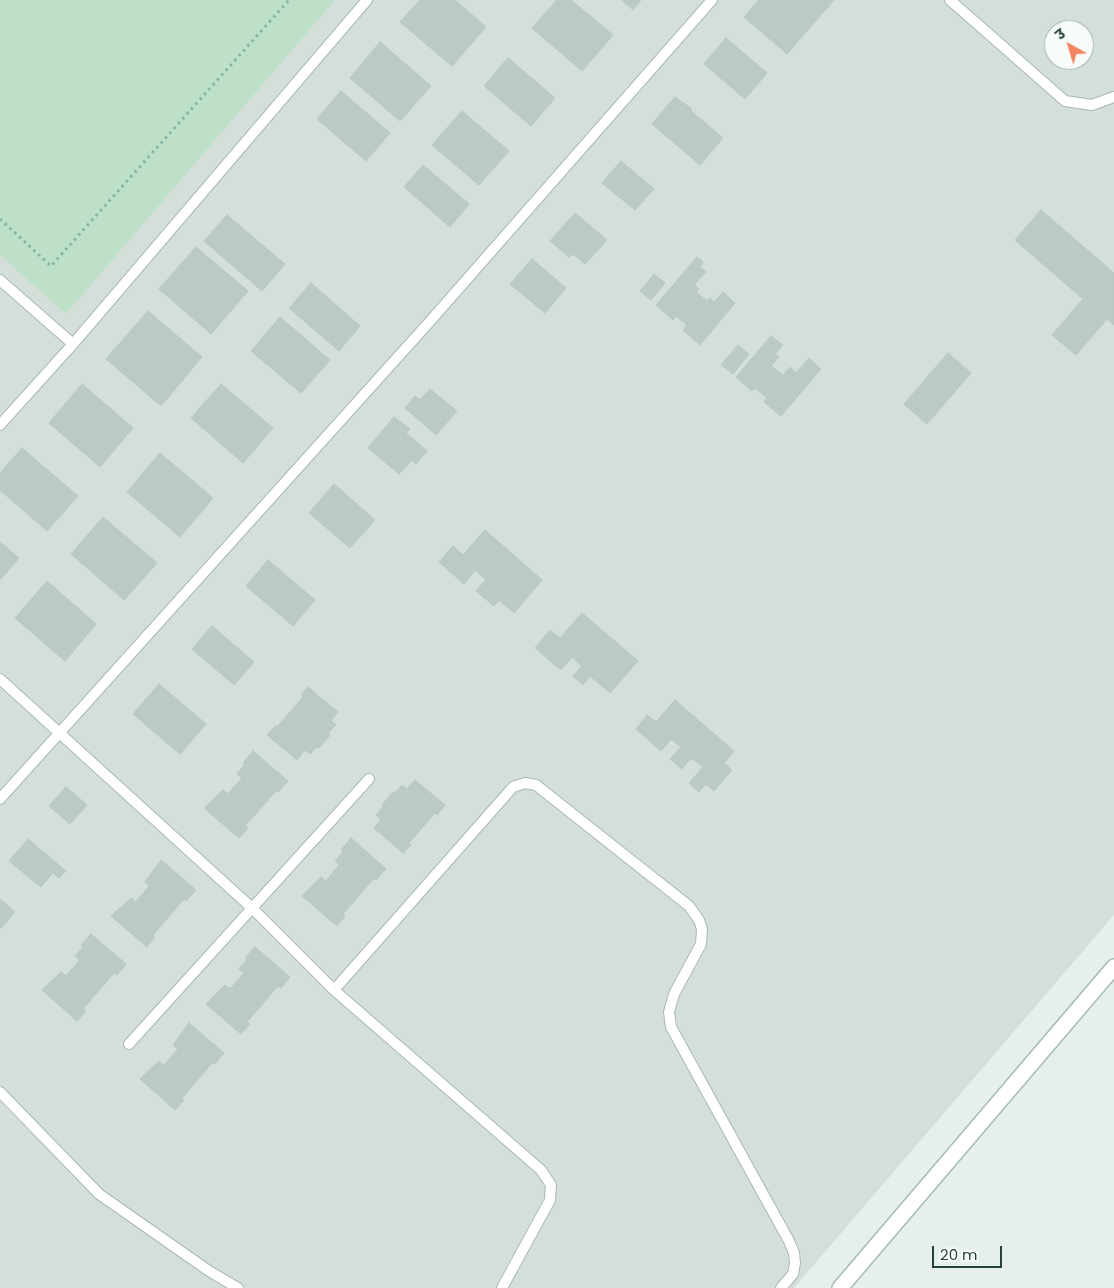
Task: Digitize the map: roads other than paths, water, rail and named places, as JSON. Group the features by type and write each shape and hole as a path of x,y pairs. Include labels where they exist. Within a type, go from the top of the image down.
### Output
{"street":[{"path":"840,1288 1114,967"}],"lane":[{"path":"0,425 73,344 367,0"},
{"path":"0,799 432,319 712,0"},
{"path":"950,0 1065,101 1092,105 1114,97"},
{"path":"0,280 73,344"},
{"path":"0,679 252,908 334,990 541,1170 551,1185 550,1200 502,1288"},
{"path":"129,1044 369,779"},
{"path":"334,990 514,786 525,783 536,785 689,906 699,920 702,929 701,944 674,994 669,1012 671,1027 791,1247 795,1263 793,1274 781,1288"},
{"path":"0,1092 99,1194 209,1271 238,1288"}]}
